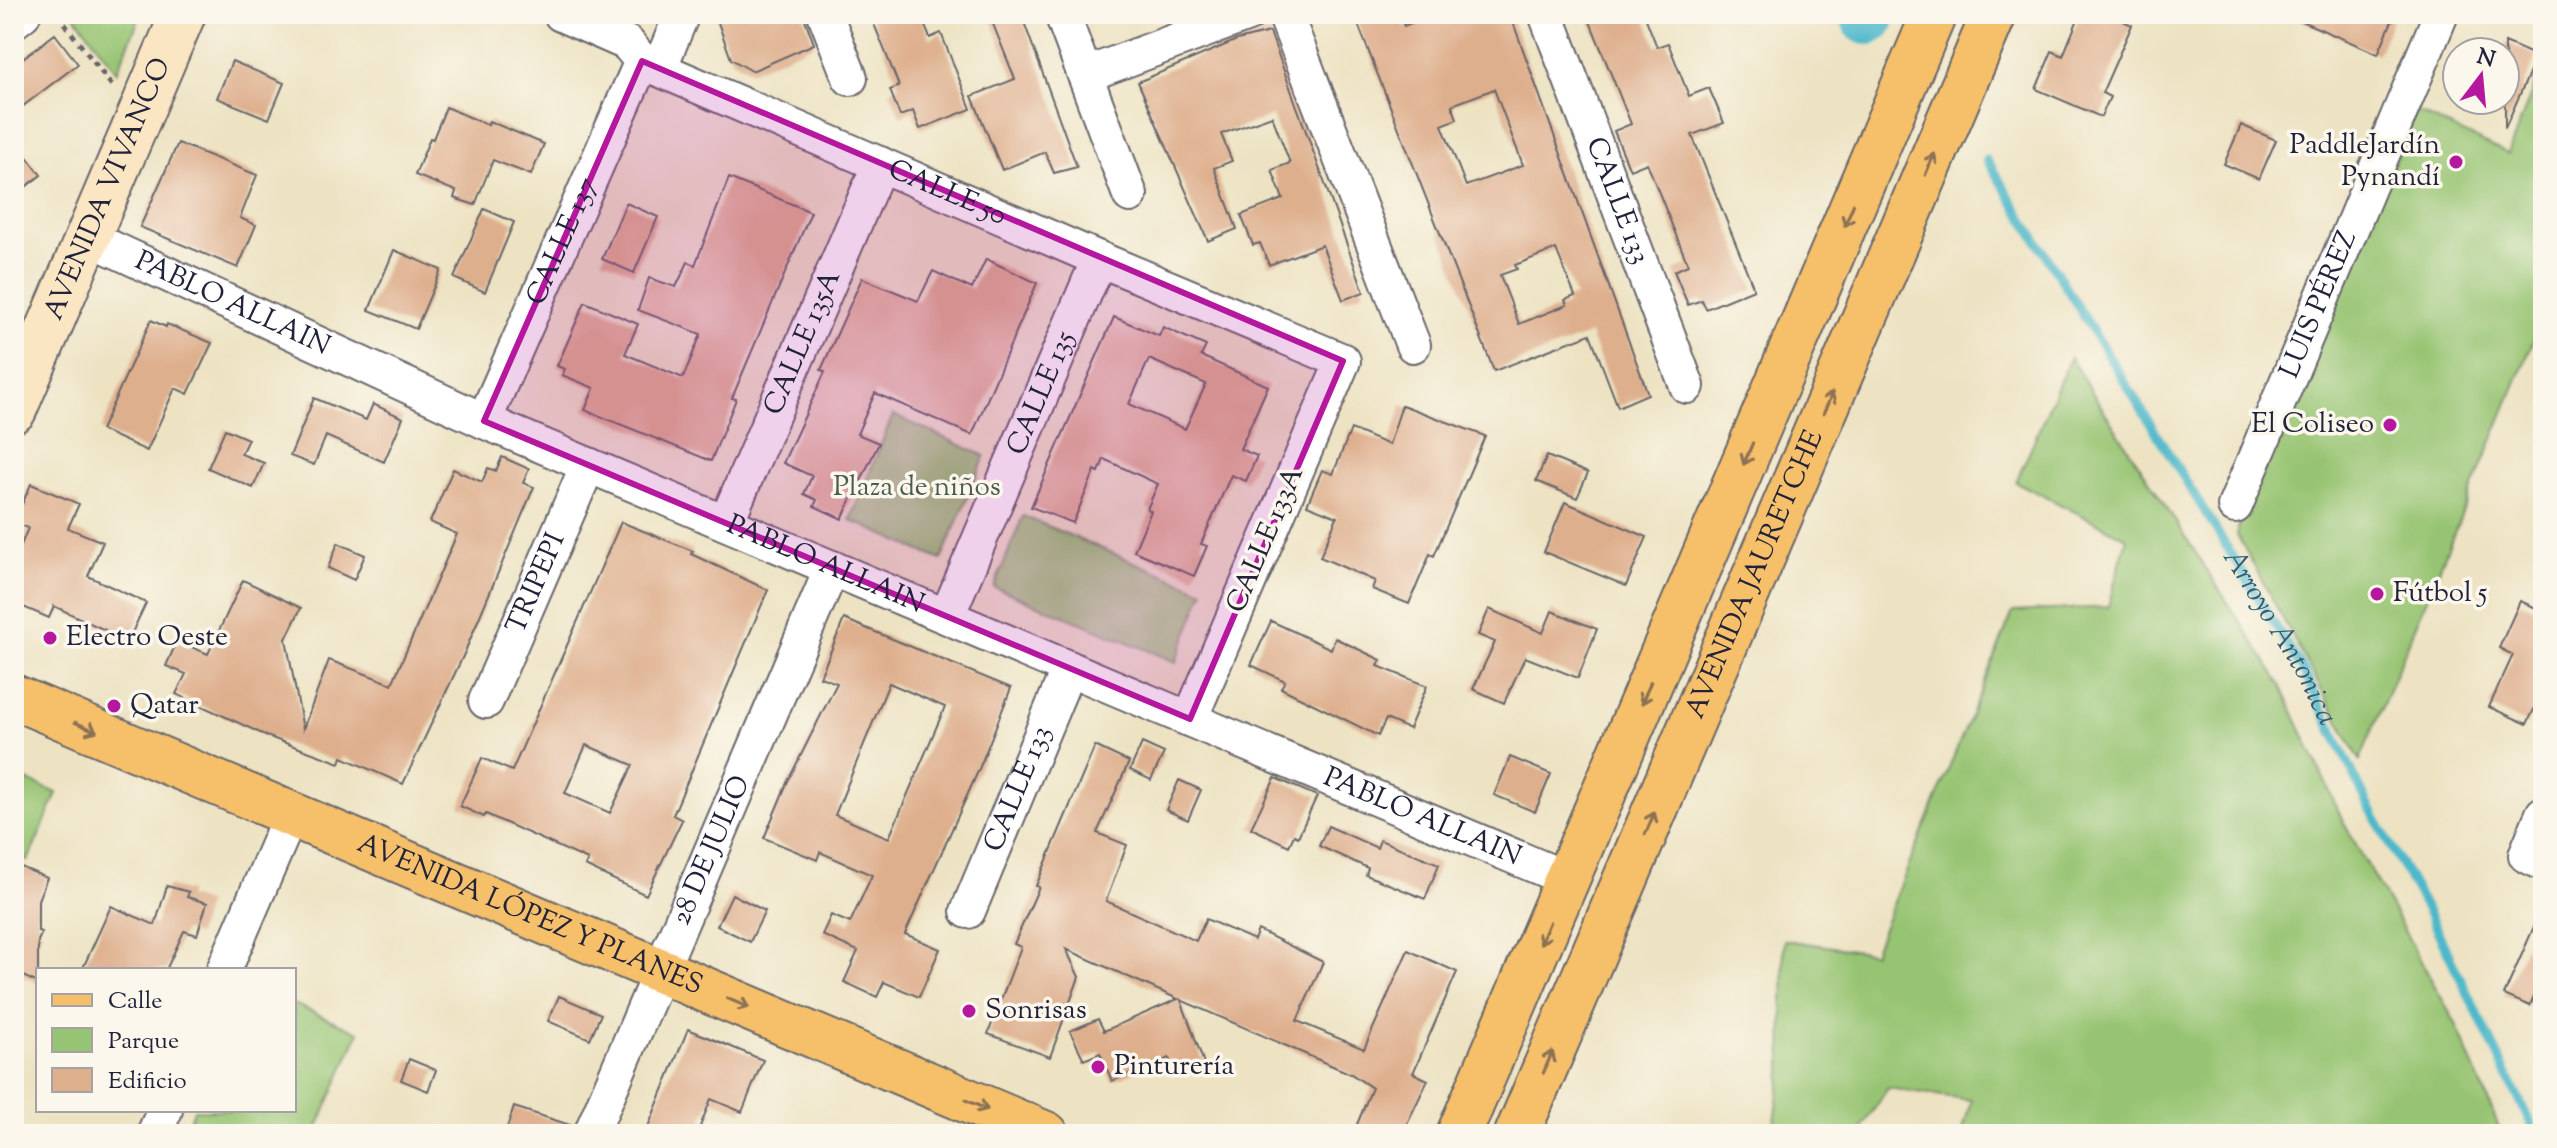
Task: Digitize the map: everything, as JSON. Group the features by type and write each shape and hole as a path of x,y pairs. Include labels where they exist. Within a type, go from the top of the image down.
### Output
{"main road":[{"name":"AVENIDA VIVANCO","path":"14,410 183,14"},
{"name":"AVENIDA JAURETCHE","path":"1459,1134 1934,14"},
{"name":"AVENIDA JAURETCHE","path":"1517,1134 1994,14"},
{"name":"AVENIDA LÓPEZ Y PLANES","path":"14,697 1039,1133"}],"street":[{"path":"14,21 23,14"},
{"name":"CALLE 50","path":"561,14 627,43 651,65 1343,361"},
{"name":"CALLE 137","path":"484,421 651,65 682,14"},
{"path":"825,14 850,78"},
{"path":"1062,14 1130,195"},
{"path":"1085,75 1248,14"},
{"path":"1285,14 1413,345"},
{"name":"CALLE 133","path":"1546,14 1687,386"},
{"name":"LUIS PÉREZ","path":"2235,506 2441,14"},
{"name":"CALLE 135A","path":"726,523 880,164"},
{"name":"PABLO ALLAIN","path":"87,237 484,421 1567,879"},
{"name":"CALLE 135","path":"947,616 1099,259"},
{"name":"CALLE 133A","path":"1190,719 1343,361"},
{"name":"TRIPEPI","path":"486,701 588,465"},
{"name":"28 DE JULIO","path":"591,1134 832,568"},
{"name":"CALLE 133","path":"968,911 1069,668"},
{"path":"225,968 291,814"},
{"path":"2534,859 2543,814"},
{"path":"154,1134 164,1112"}],"path":[{"path":"57,14 137,120"}],"highlighted area":[{"path":"642,61 1343,361 1190,719 484,421"}],"green space":[{"path":"74,14 141,14 117,72"},
{"name":"El Coliseo","path":"2543,62 2543,318 2360,760 2236,533 2416,111 2508,154"},
{"path":"2070,358 2281,685 2343,821 2456,1024 2502,1134 1962,1134 1971,1100 1888,1088 1858,1134 1773,1134 1782,1073 1784,940 1873,953 2013,612 2108,607 2127,538 2016,482"},
{"name":"Plaza de niños","path":"893,415 985,456 941,560 850,520"},
{"path":"1023,516 1204,591 1176,662 994,587"},
{"path":"14,775 57,793 28,861 14,855"},
{"path":"296,1005 359,1032 315,1134 184,1133 193,1112 296,1112"}],"building":[{"path":"715,14 803,14 814,44 752,71 731,59"},
{"path":"870,14 920,14 930,38 941,33 971,109 920,129 913,111 900,116 890,90 899,86"},
{"path":"989,14 1021,14 1077,167 1054,173 1045,152 1002,170 972,96 1015,79"},
{"path":"1354,14 1399,14 1404,26 1434,14 1510,14 1648,394 1618,407 1590,334 1494,371","holes":["1494,89 1523,165 1466,186 1442,125 1457,119 1452,105","1556,249 1575,296 1565,300 1567,305 1519,324 1500,275 1517,269 1515,265"]},
{"path":"1587,14 1644,14 1657,47 1668,43 1689,96 1709,88 1724,123 1692,135 1754,289 1706,309 1702,300 1688,305 1674,271 1688,265 1647,163 1630,170 1614,131 1631,124"},
{"path":"2080,14 2108,14 2132,25 2102,93 2110,97 2101,117 2036,89 2052,51 2063,56"},
{"path":"2285,14 2375,14 2392,21 2378,54"},
{"path":"1270,32 1364,292 1343,300 1322,245 1269,265 1260,243 1253,245 1241,215 1283,199 1272,170 1290,163 1272,116 1221,134 1232,161 1214,168 1237,229 1208,241 1138,82 1237,40"},
{"path":"55,34 78,64 14,113 14,65"},
{"path":"2521,49 2537,56 2521,92"},
{"path":"232,61 284,83 269,119 217,98"},
{"path":"446,107 544,144 531,175 493,160 475,205 454,198 456,191 415,175"},
{"path":"2241,125 2276,140 2259,179 2224,164"},
{"path":"14,140 41,175 14,196"},
{"path":"178,143 257,175 240,218 256,225 238,268 140,227"},
{"path":"729,178 811,212 732,398 736,399 711,461 585,410 594,388 562,375 565,369 557,366 585,302 638,324 625,354 683,378 701,334 638,310 649,278 676,287 688,262 695,265"},
{"path":"626,203 658,217 634,273 602,259"},
{"path":"484,209 514,222 485,292 454,278"},
{"path":"394,250 441,270 416,329 369,310"},
{"path":"986,259 1037,283 972,435 875,393 857,434 879,443 842,519 814,506 817,500 804,494 812,476 783,463 825,372 821,370 862,278 918,301 933,271 972,289"},
{"path":"1114,317 1159,336 1163,327 1206,346 1201,356 1268,386 1240,449 1257,456 1246,481 1231,475 1201,544 1207,546 1194,576 1134,551 1151,511 1147,509 1158,484 1104,459 1099,472 1095,470 1073,523 1031,507","holes":["1149,359 1206,384 1185,429 1129,404"]},
{"path":"151,320 212,343 188,394 175,388 147,451 101,430"},
{"path":"314,398 366,420 373,404 403,418 384,462 326,436 314,465 290,456"},
{"path":"1402,405 1485,436 1434,556 1430,554 1409,604 1372,589 1375,581 1320,557 1337,517 1307,505 1322,470 1333,474 1351,429 1389,445"},
{"path":"225,429 248,439 241,454 264,463 253,488 208,468"},
{"path":"1547,456 1588,473 1577,498 1536,481"},
{"path":"502,457 529,469 523,483 534,487 464,654 403,784 342,757 340,763 269,737 176,694 186,674 166,666 177,641 208,654 243,580 301,608 286,639 303,729 329,660 392,684 457,534 430,522 453,469 482,482 488,468 496,471"},
{"path":"31,484 79,504 68,528 103,542 88,576 146,603 128,641 54,606 49,618 14,603 14,562 28,528 14,522"},
{"path":"1565,502 1647,537 1626,586 1544,552"},
{"path":"621,522 693,551 691,554 768,590 673,815 682,820 646,895 585,866 588,860 486,814 484,817 460,806 482,758 512,771","holes":["586,745 633,765 610,813 565,793"]},
{"path":"338,543 365,555 354,580 328,568"},
{"path":"2520,601 2543,611 2543,691 2527,724 2489,707 2513,655 2499,648"},
{"path":"1489,609 1543,633 1552,611 1597,629 1578,678 1525,657 1504,703 1473,689 1495,642 1478,635"},
{"path":"844,619 1011,688 979,769 905,934 940,949 919,997 884,982 877,997 844,982 858,951 822,935 831,915 850,923 872,875 820,852 817,860 764,838 787,783 837,683 820,677","holes":["889,683 945,707 889,838 835,815"]},
{"path":"1271,621 1331,649 1335,638 1381,660 1378,666 1427,686 1409,729 1386,719 1378,736 1281,688 1285,681 1251,665"},
{"path":"1142,743 1164,753 1151,780 1130,770"},
{"path":"1095,746 1129,762 1097,833 1127,845 1106,901 1196,941 1206,919 1254,940 1258,930 1323,962 1297,1021 1364,1049 1408,950 1457,972 1413,1073 1428,1080 1402,1134 1353,1134 1372,1088 1351,1074 1181,1000 1205,1066 1176,1076 1169,1058 1112,1081 1100,1053 1084,1060 1070,1031 1098,1019 1104,1031 1178,999 1066,949 1079,977 1050,1057 988,1034 1021,947 1014,944"},
{"path":"1510,757 1551,774 1535,812 1494,795"},
{"path":"1275,778 1317,796 1298,837 1294,835 1289,846 1251,828"},
{"path":"1179,780 1201,790 1188,820 1166,810"},
{"path":"1328,826 1377,848 1380,840 1439,864 1425,899 1366,875 1368,868 1319,846"},
{"path":"14,864 47,878 38,900 38,931 42,932 38,941 36,982 23,976 14,995"},
{"path":"167,886 189,892 187,897 207,903 197,935 184,931 167,968 83,968 111,906 155,925"},
{"path":"732,894 765,911 750,942 717,926"},
{"path":"2543,906 2543,977 2530,1006 2504,995"},
{"path":"559,996 601,1014 590,1039 548,1021"},
{"path":"688,1029 763,1060 742,1112 711,1099 697,1134 645,1134"},
{"path":"409,1059 436,1070 428,1091 401,1080"},
{"path":"514,1107 573,1126 571,1134 505,1134"}],"waterway":[{"name":"Arroyo Antonica","path":"1867,14 1868,18"},
{"name":"Arroyo Antonica","path":"1987,160 2303,670 2370,808 2431,918 2536,1134"}],"place":[{"name":"PaddleJardín Pynandí","path":"2456,162"},
{"name":"El Coliseo","path":"2390,425"},
{"name":"Fútbol 5","path":"2377,594"},
{"name":"Electro Oeste","path":"50,638"},
{"name":"Qatar","path":"114,706"},
{"name":"Sonrisas","path":"969,1011"},
{"name":"Pinturería","path":"1098,1067"}]}
